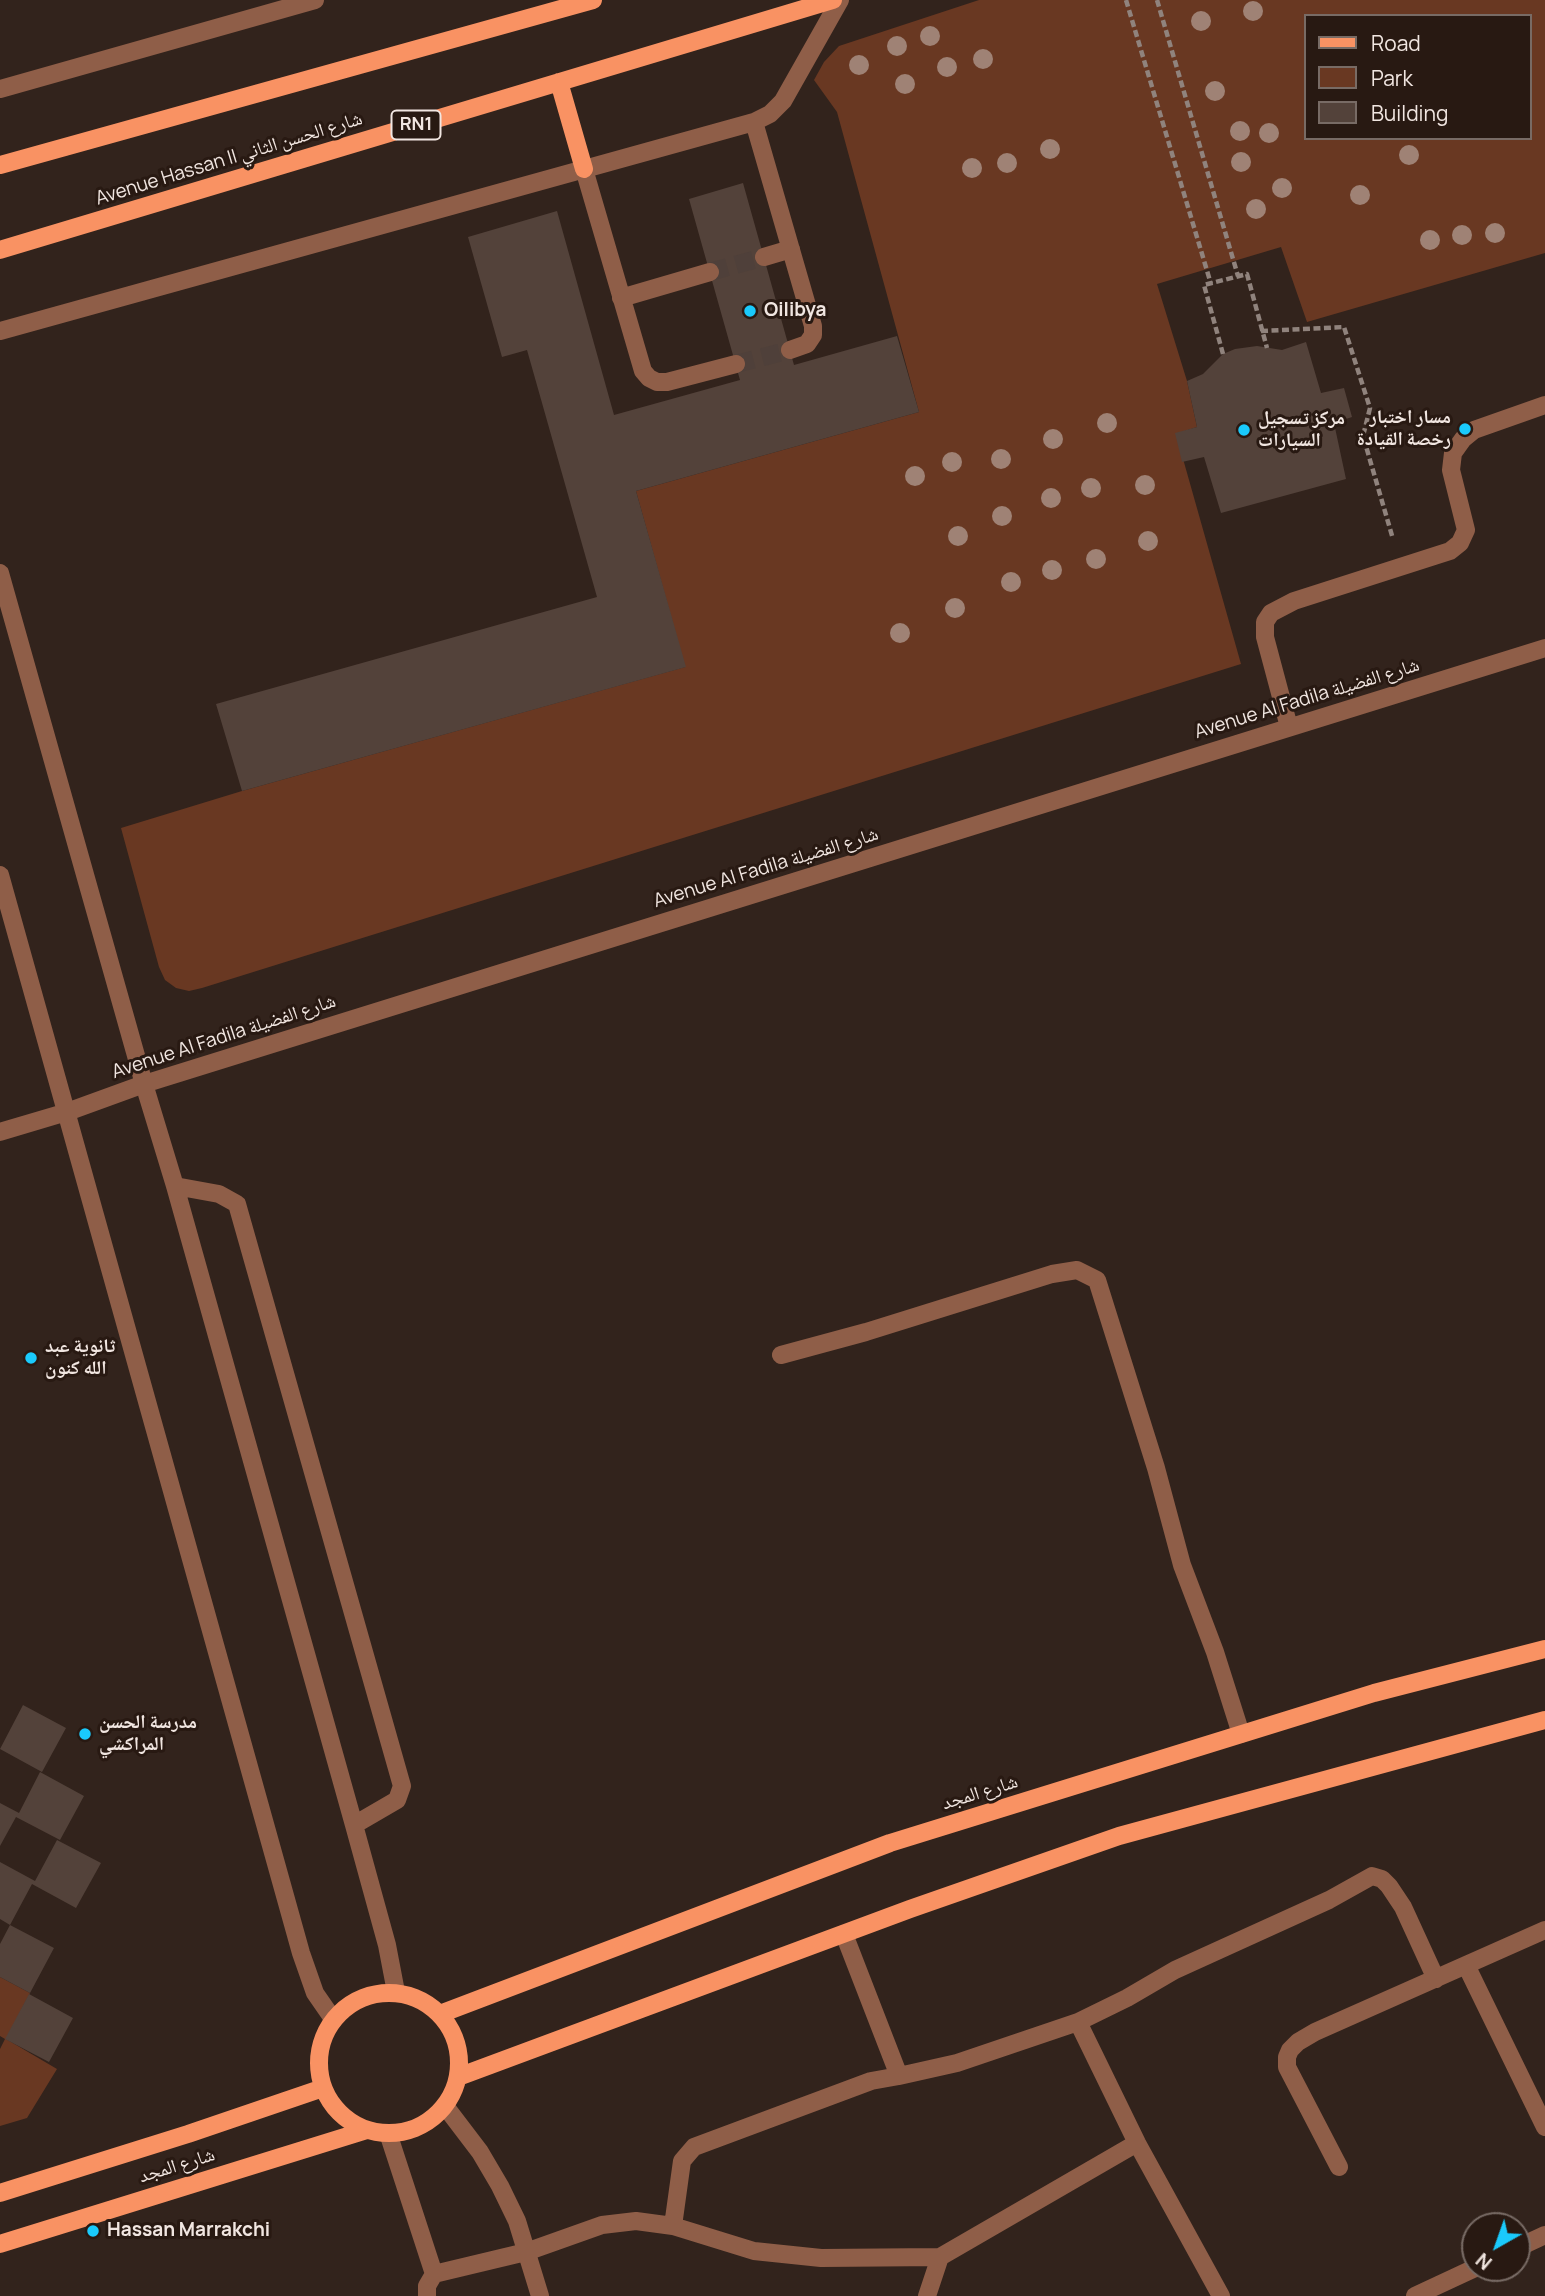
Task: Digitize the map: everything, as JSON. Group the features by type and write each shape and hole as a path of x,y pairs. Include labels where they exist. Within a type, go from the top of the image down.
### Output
{"main road":[{"path":"0,165 593,0"},
{"name":"Avenue Hassan II شارع الحسن الثاني","path":"0,250 833,0"},
{"path":"559,82 584,169"},
{"name":"شارع المجد","path":"440,2014 891,1843 1374,1693 1545,1649"},
{"path":"458,2077 844,1934 1119,1836 1545,1720"},
{"path":"396,1992 427,2003 440,2014 453,2033 459,2055 458,2077 445,2106 430,2121 410,2131 388,2133 367,2130 335,2109 323,2088 318,2064 321,2040 333,2019 346,2007 361,1998 396,1992"},
{"name":"شارع المجد","path":"0,2193 323,2088"},
{"name":"شارع المجد","path":"0,2244 367,2130"}],"street":[{"path":"0,89 315,0"},
{"path":"0,331 754,122 770,114 783,102 840,0"},
{"path":"754,122 813,326 813,335 807,344 790,350"},
{"path":"584,169 643,371 657,382 667,382 736,364"},
{"path":"764,257 791,249"},
{"path":"621,298 710,272"},
{"path":"1289,727 1265,637 1265,622 1271,613 1294,601 1450,551 1460,543 1466,530 1451,470 1453,453 1462,439 1474,430 1493,422 1545,405"},
{"path":"0,573 354,1825 387,1945 396,1992"},
{"name":"Avenue Al Fadila شارع الفضيلة","path":"0,1132 67,1112 144,1084 1545,648"},
{"path":"0,875 301,1953 315,1993 333,2019"},
{"path":"175,1186 219,1194 237,1204 402,1786 397,1800 354,1825"},
{"path":"781,1355 866,1332 1052,1274 1077,1270 1097,1280 1156,1468 1182,1565 1215,1652 1241,1734"},
{"path":"674,2226 682,2161 694,2147 871,2081 957,2063 1078,2022 1128,1998 1175,1970 1329,1900 1372,1877 1389,1886 1403,1907 1436,1979"},
{"path":"1339,2166 1287,2067 1290,2050 1297,2042 1315,2032 1545,1930"},
{"path":"844,1934 899,2076"},
{"path":"1465,1965 1545,2127"},
{"path":"1078,2022 1137,2143 1222,2296"},
{"path":"445,2106 480,2152 500,2186 517,2221 540,2296"},
{"path":"388,2133 434,2274"},
{"path":"427,2296 427,2286 434,2274 526,2252 602,2225 636,2221 674,2226 754,2251 821,2258 940,2258 1137,2143"},
{"path":"927,2296 940,2258"},
{"path":"1415,2296 1461,2275"}],"path":[{"path":"1126,0 1211,284"},
{"path":"1157,0 1238,276"},
{"path":"1223,354 1204,285 1247,274 1267,348"},
{"path":"1261,331 1344,327 1370,408 1363,436 1402,566"}],"green space":[{"path":"979,0 1545,0 1545,253 1307,322 1281,247 1157,284 1187,381 1197,427 1176,434 1241,664 202,988 189,991 176,988 165,980 159,967 121,828 242,791 685,667 636,491 919,412 837,112 814,80 824,62 839,46"},
{"path":"0,1977 30,1993 6,2039 57,2069 27,2118 0,2126 0,2049 5,2039 0,2036"}],"building":[{"path":"743,183 794,365 897,336 919,412 636,491 686,667 242,791 216,704 597,597 527,350 502,357 468,237 557,211 614,415 740,380 689,199"},
{"path":"1306,342 1321,393 1344,388 1352,417 1334,423 1346,479 1221,513 1204,457 1182,462 1175,433 1197,427 1187,381 1203,374 1223,354 1235,349 1257,346 1282,350"},
{"path":"23,1705 66,1728 42,1772 0,1749"},
{"path":"40,1772 84,1796 60,1840 16,1817 0,1846 0,1803 19,1813"},
{"path":"57,1840 101,1863 76,1908 32,1884 10,1925 0,1919 0,1862 35,1881"},
{"path":"10,1925 54,1948 30,1993 0,1977 0,1944"},
{"path":"29,1994 73,2018 49,2062 5,2039"}],"tunnel":[{"path":"710,272 764,257"},
{"path":"736,364 790,350"}],"place":[{"name":"Oilibya","path":"750,311"},
{"name":"مسار اختبار رخصة القيادة","path":"1465,429"},
{"name":"مركز تسجيل السيارات","path":"1244,430"},
{"name":"ثانوية عبد الله كنون","path":"31,1358"},
{"name":"مدرسة الحسن المراكشي","path":"85,1734"},
{"name":"Hassan Marrakchi","path":"93,2231"}]}
